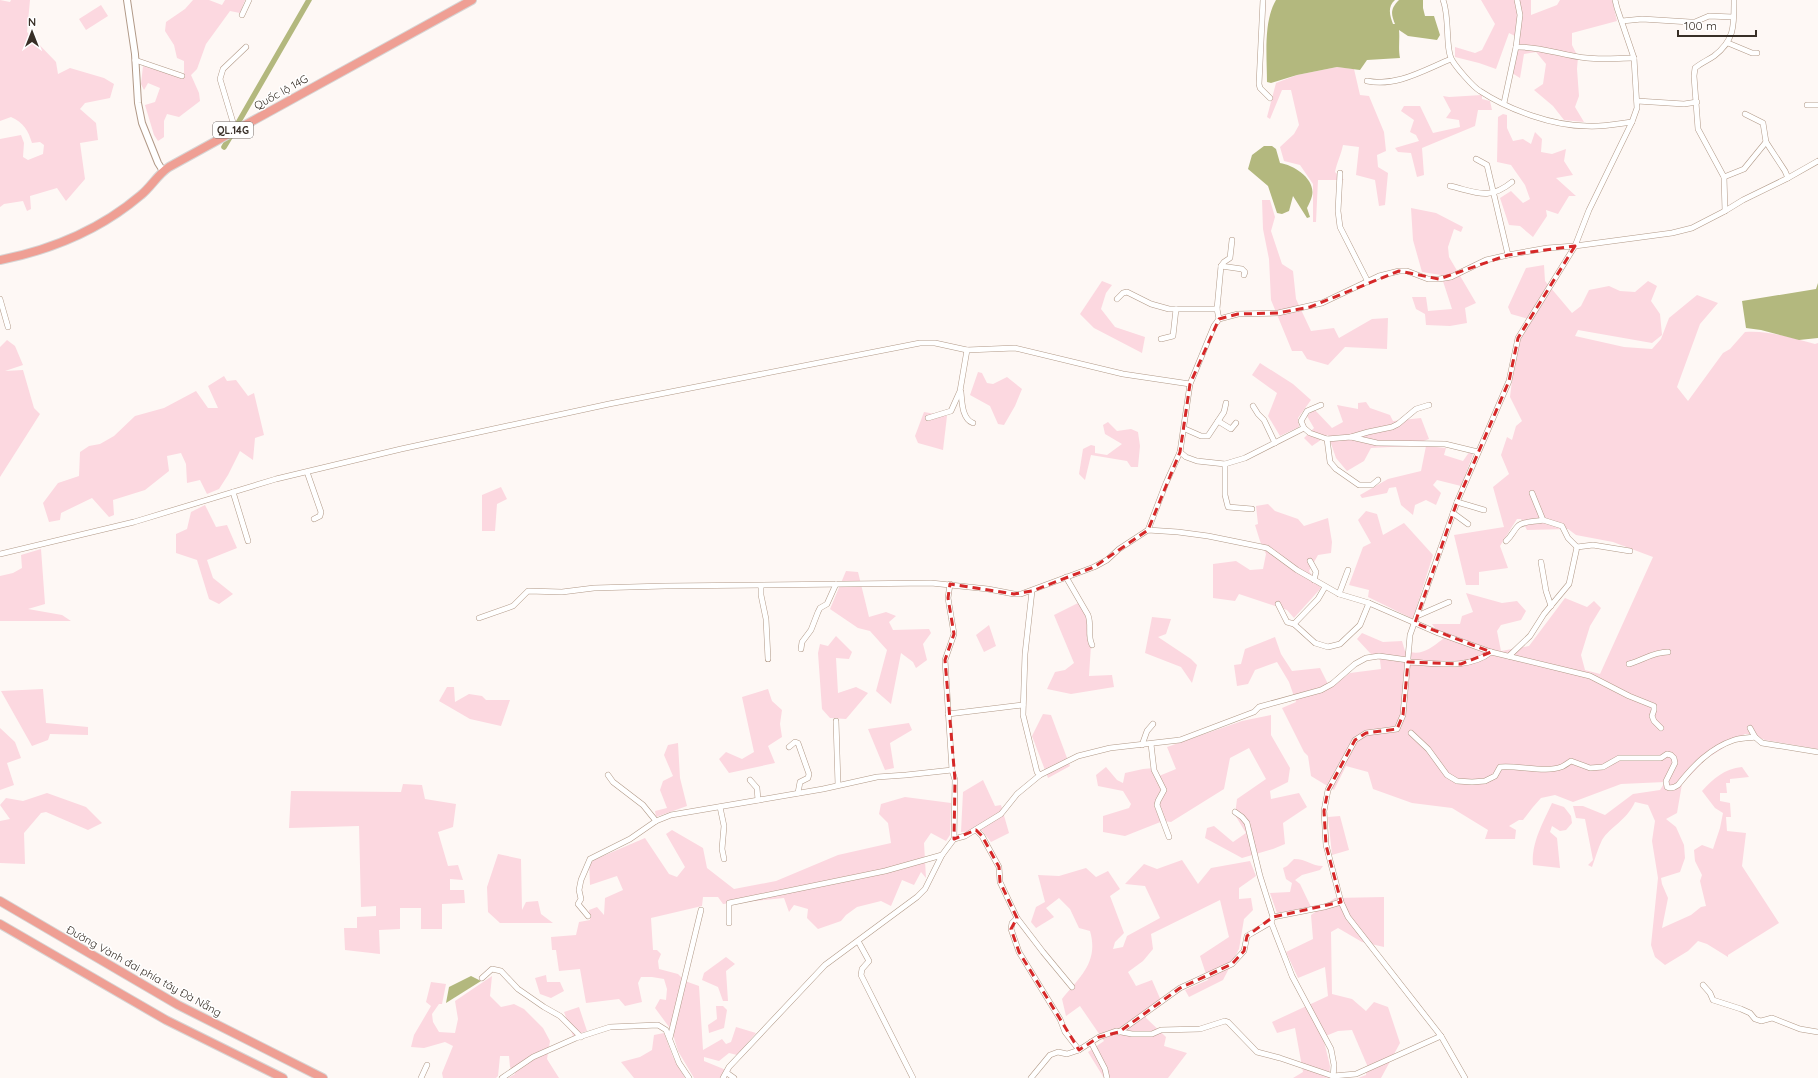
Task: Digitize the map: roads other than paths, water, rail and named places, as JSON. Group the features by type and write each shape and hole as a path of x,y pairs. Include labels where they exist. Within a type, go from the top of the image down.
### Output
{"main road":[{"name":"Quốc lộ 14G","path":"0,260 19,257 89,230 117,214 142,194 163,171 472,0"},
{"name":"Đường Vành đai phía tây Đà Nẵng","path":"0,901 178,1005 323,1078"},
{"path":"0,924 166,1020 283,1078"}],"street":[{"path":"126,0 135,60 138,103 142,123 158,163 163,171"},
{"path":"242,15 249,0"},
{"path":"1263,0 1258,84 1270,98"},
{"path":"1443,0 1447,14 1448,39 1451,59 1479,91 1544,120 1558,123 1587,126 1632,122"},
{"path":"1504,103 1516,48 1520,15 1517,0"},
{"path":"1465,1078 1440,1036 1348,917 1342,902 1326,845 1324,811 1328,790 1355,740 1366,733 1397,729 1403,714 1410,635 1457,502 1509,381 1518,338 1575,246 1589,210 1632,122 1637,101 1634,58 1615,0"},
{"path":"1725,211 1724,177 1698,128 1694,76 1695,68 1713,56 1728,43 1732,36 1734,0"},
{"path":"1622,21 1642,19 1695,22 1709,16 1733,17"},
{"path":"1728,43 1752,53 1758,53"},
{"path":"235,130 220,79 220,74 223,69 246,47"},
{"path":"1516,48 1530,47 1551,50 1585,58 1634,58"},
{"path":"1367,81 1378,83 1393,82 1451,59"},
{"path":"135,60 182,76"},
{"path":"1637,101 1684,104 1697,102"},
{"path":"1807,105 1818,105"},
{"path":"1745,114 1763,123 1766,142 1788,178"},
{"path":"1724,177 1744,169 1766,142"},
{"path":"1476,159 1488,165 1508,255"},
{"path":"479,618 512,606 528,591 562,592 594,588 665,586 931,583 988,589 1014,594 1032,591 1094,567 1107,560 1119,549 1148,530 1180,452 1185,429 1190,384 1214,326 1219,319 1238,314 1278,313 1310,307 1334,299 1368,282 1399,271 1407,271 1428,279 1439,279 1451,277 1486,260 1508,255 1547,248 1575,246 1672,233 1692,228 1818,161"},
{"path":"1340,173 1338,211 1340,227 1368,282"},
{"path":"1450,186 1480,193 1495,194 1512,182"},
{"path":"1219,319 1217,309 1221,266 1230,258 1232,240"},
{"path":"1221,266 1242,269 1245,272 1244,275"},
{"path":"1117,299 1123,293 1127,292 1150,304 1169,309 1217,309"},
{"path":"0,299 8,327"},
{"path":"1162,339 1173,336 1176,309"},
{"path":"0,554 134,522 232,492 400,449 601,406 920,343 935,343 967,350 1015,348 1123,374 1190,384"},
{"path":"928,418 951,410 960,391 967,350"},
{"path":"960,391 963,410 970,422 973,423"},
{"path":"1185,429 1201,436 1208,436 1224,412 1226,403"},
{"path":"1321,405 1307,411 1301,421 1304,428 1317,437 1327,439 1351,437 1392,427 1416,409 1429,405"},
{"path":"1253,406 1264,420 1275,443"},
{"path":"1218,421 1231,429 1236,423"},
{"path":"1180,452 1186,457 1196,461 1225,464 1245,458 1304,428"},
{"path":"1351,437 1377,443 1445,444 1478,452"},
{"path":"1327,439 1330,462 1336,469 1359,485 1372,485 1378,480"},
{"path":"1225,464 1226,502 1228,507 1252,509"},
{"path":"307,472 321,512 320,516 314,519"},
{"path":"232,492 248,541"},
{"path":"1532,493 1543,520"},
{"path":"1457,502 1484,510"},
{"path":"1453,513 1468,524"},
{"path":"1506,540 1514,534 1519,525 1525,522 1543,520 1562,526 1568,538 1577,547"},
{"path":"1148,530 1178,532 1267,548 1314,580 1339,594 1369,604 1491,652 1526,662 1573,671 1590,676 1629,696 1654,706 1652,716 1654,721 1661,728"},
{"path":"1577,547 1593,545 1630,551"},
{"path":"1509,656 1530,636 1551,606 1569,584 1577,547"},
{"path":"1310,561 1316,572 1314,580"},
{"path":"1541,562 1546,592 1551,606"},
{"path":"1339,594 1348,570"},
{"path":"1066,577 1088,615 1089,636 1092,645"},
{"path":"801,649 802,642 811,630 820,608 827,604 836,584"},
{"path":"723,1078 729,1067 825,964 917,897 924,889 942,855 954,839 955,780 952,770 945,660 954,634 948,598 950,584"},
{"path":"761,586 761,595 766,619 768,659"},
{"path":"1294,624 1318,599 1325,587"},
{"path":"1032,591 1025,654 1023,715 1037,772 1040,775"},
{"path":"1417,616 1449,602"},
{"path":"1278,604 1287,622 1294,624 1316,643 1328,647 1340,644 1360,625 1369,604"},
{"path":"954,839 965,836 1001,814 1018,794 1040,775 1078,756 1110,748 1180,740 1254,712 1259,707 1321,690 1332,684 1351,667 1366,658 1379,656 1408,661 1461,664 1487,656 1491,652"},
{"path":"1629,664 1658,652 1668,652"},
{"path":"948,714 1023,706"},
{"path":"836,721 838,785"},
{"path":"1142,745 1147,731 1152,724"},
{"path":"1750,728 1762,743 1818,752"},
{"path":"1411,734 1428,749 1447,775 1457,781 1485,781 1495,776 1500,767 1512,766 1552,768 1560,767 1571,761 1590,768 1603,766 1619,758 1661,758 1667,754 1674,758 1675,763 1666,781 1666,787 1669,788 1673,788 1678,785 1699,761 1717,749 1734,740 1756,737"},
{"path":"789,748 795,742 798,743 809,774 808,778 800,782 798,793"},
{"path":"1151,744 1154,770 1164,790 1157,805 1169,837"},
{"path":"588,916 578,904 581,899 581,880 590,859 630,839 656,821 686,811 720,807 798,793 886,775 906,775 952,770"},
{"path":"608,775 613,782 643,805 656,821"},
{"path":"750,780 757,788 758,800"},
{"path":"720,807 724,826 722,849 724,859"},
{"path":"1235,812 1242,817 1247,824 1272,920 1292,976 1330,1049 1334,1065 1333,1077"},
{"path":"976,830 982,836 999,867 1000,882 1017,918 1072,987"},
{"path":"729,923 729,903 885,871 942,855"},
{"path":"1119,1032 1180,988 1232,964 1244,951 1247,936 1272,920 1342,902"},
{"path":"670,1039 701,910"},
{"path":"1017,918 1012,923 1011,929 1019,952 1057,1014 1065,1032 1079,1050"},
{"path":"858,941 869,961 862,969 861,975 913,1078"},
{"path":"482,978 490,970 495,968 501,971 518,989 560,1016 581,1037"},
{"path":"1703,985 1710,993 1713,1000 1750,1013 1755,1020 1761,1021 1772,1018 1800,1029 1818,1032"},
{"path":"1031,1078 1050,1055 1058,1052 1067,1054 1079,1050 1099,1037 1116,1031 1132,1034 1152,1034 1161,1030 1200,1029 1224,1021 1228,1022 1244,1041 1257,1052 1280,1058 1333,1077 1356,1074 1440,1036"},
{"path":"502,1078 533,1058 581,1037 610,1027 658,1025 666,1030 679,1063 689,1078"},
{"path":"1091,1042 1105,1069 1107,1078"},
{"path":"420,1078 427,1065"},
{"path":"727,1073 734,1078"}],"waterway":[{"path":"238,123 309,0"},
{"path":"224,147 230,137"}]}
